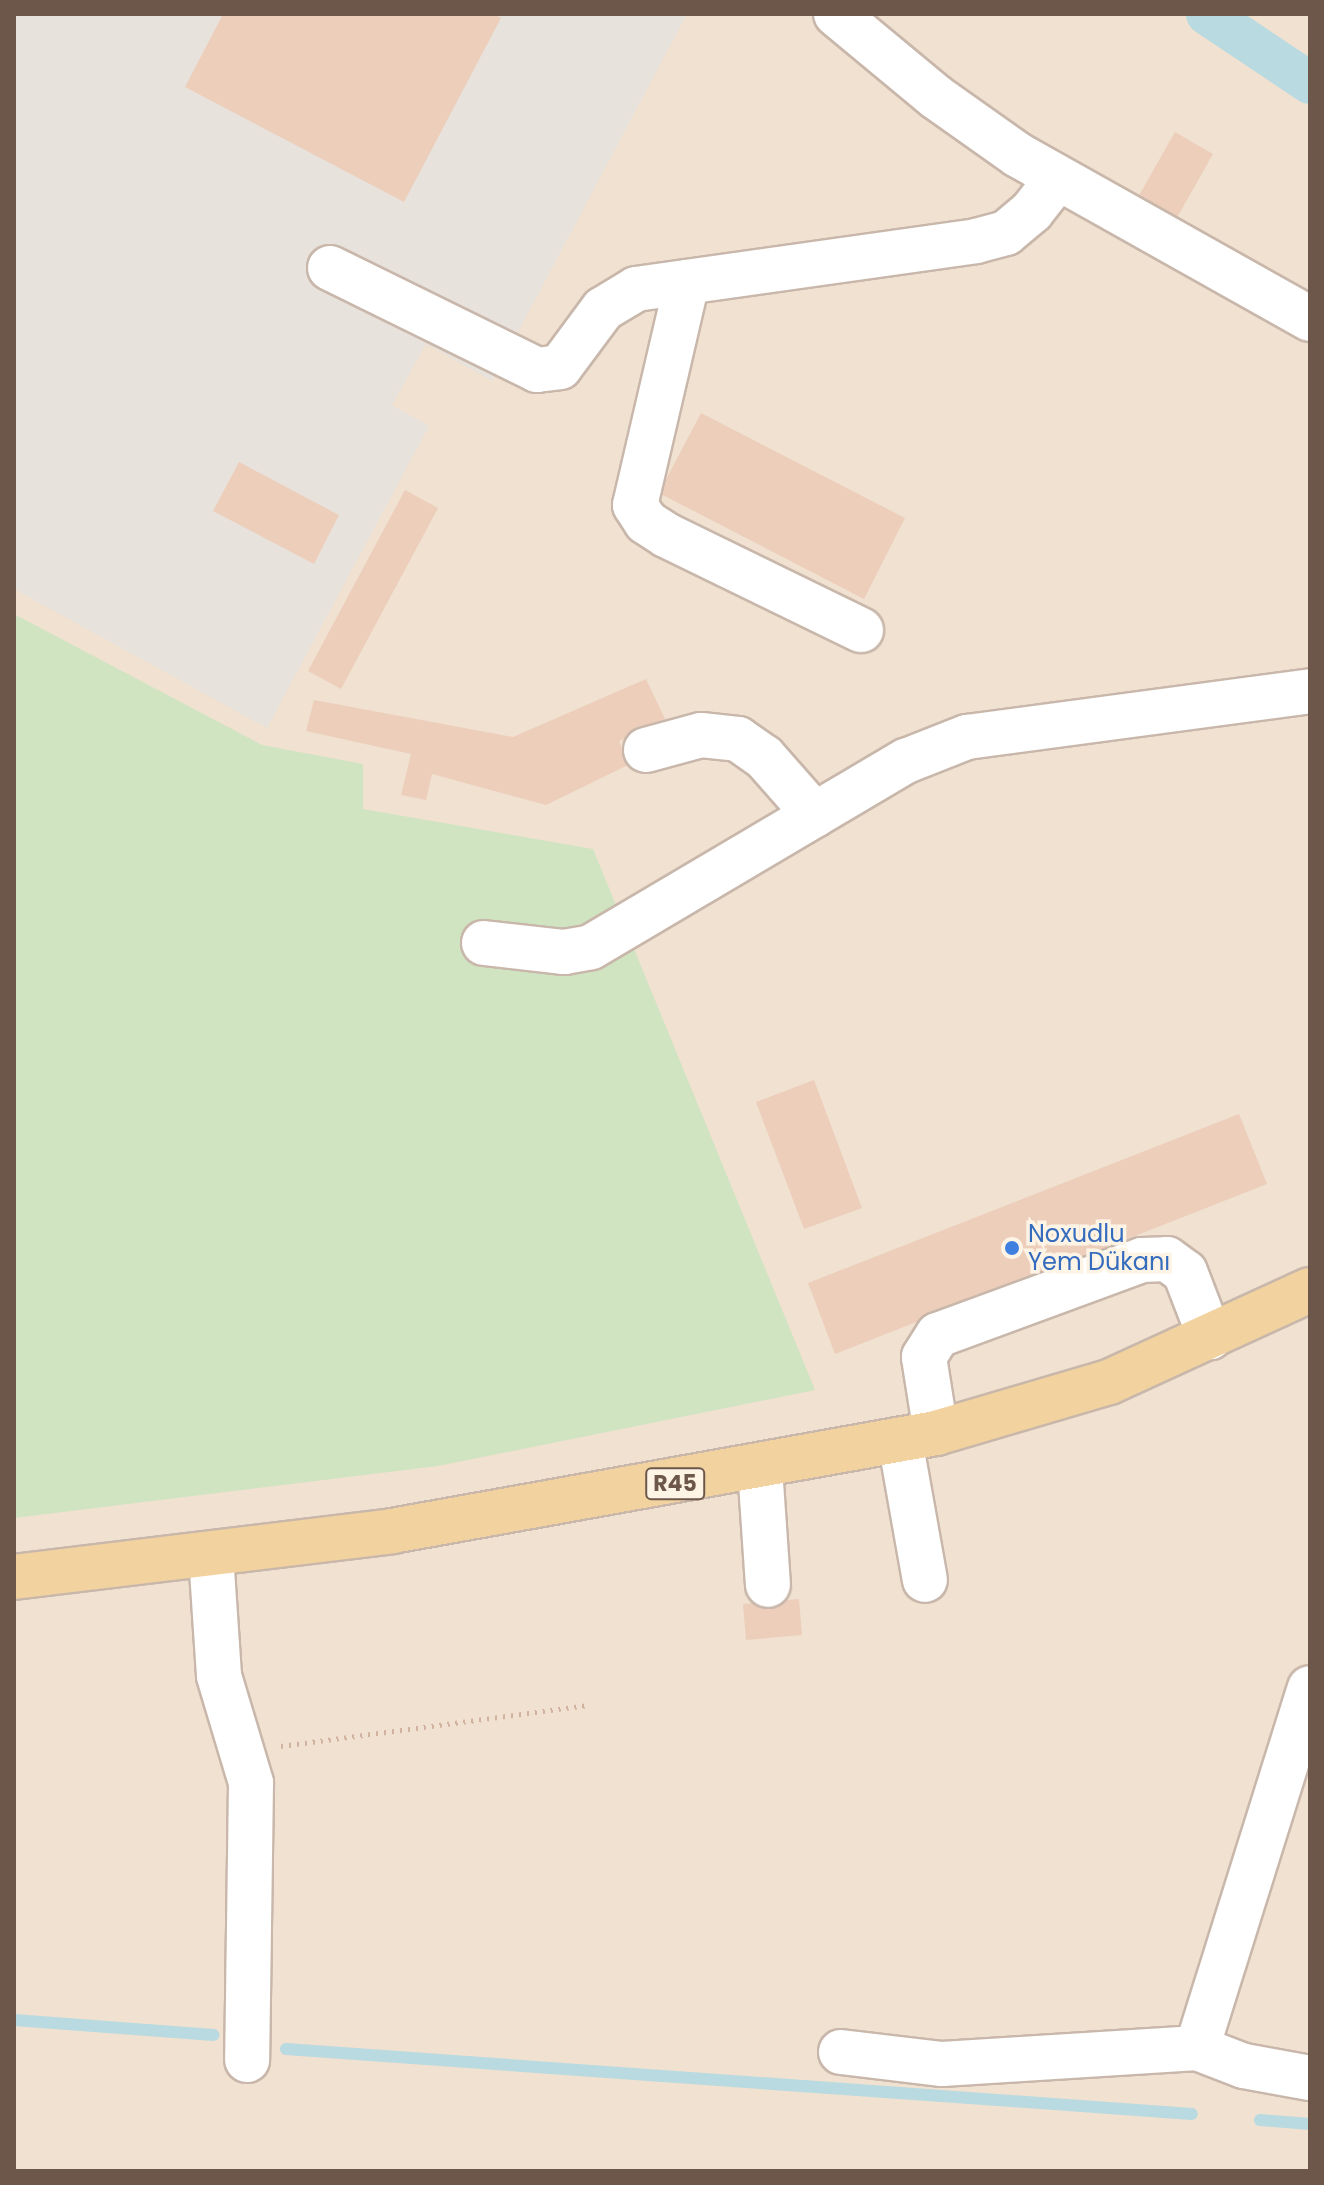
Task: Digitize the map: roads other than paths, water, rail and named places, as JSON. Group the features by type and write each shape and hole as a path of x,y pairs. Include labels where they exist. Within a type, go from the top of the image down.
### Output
{"main road":[{"name":"R45","path":"14,1577 407,1529 760,1468 918,1436 1109,1382 1310,1290"}],"street":[{"path":"836,14 936,97 1057,179 1310,319"},
{"path":"330,268 537,370 560,367 603,309 636,289 976,241 1006,233 1032,211 1057,179"},
{"path":"687,282 635,505 646,522 666,535 861,630"},
{"path":"484,943 564,952 591,947 906,761 967,737 1310,691"},
{"path":"646,750 701,735 738,739 764,757 815,815"},
{"path":"925,1580 918,1436 924,1357 938,1335 1142,1260 1167,1259 1185,1272 1210,1337"},
{"path":"760,1468 768,1585"},
{"path":"211,1555 219,1676 251,1783 247,2060"},
{"path":"1197,2048 1310,1688"},
{"path":"841,2052 942,2064 1197,2048 1244,2066 1310,2078"}],"waterway":[{"path":"1207,14 1310,83"},
{"path":"14,2020 213,2035"},
{"path":"286,2049 1192,2114"},
{"path":"1260,2120 1310,2124"}],"place":[{"name":"Noxudlu Yem Dükanı","path":"1012,1248"}]}
